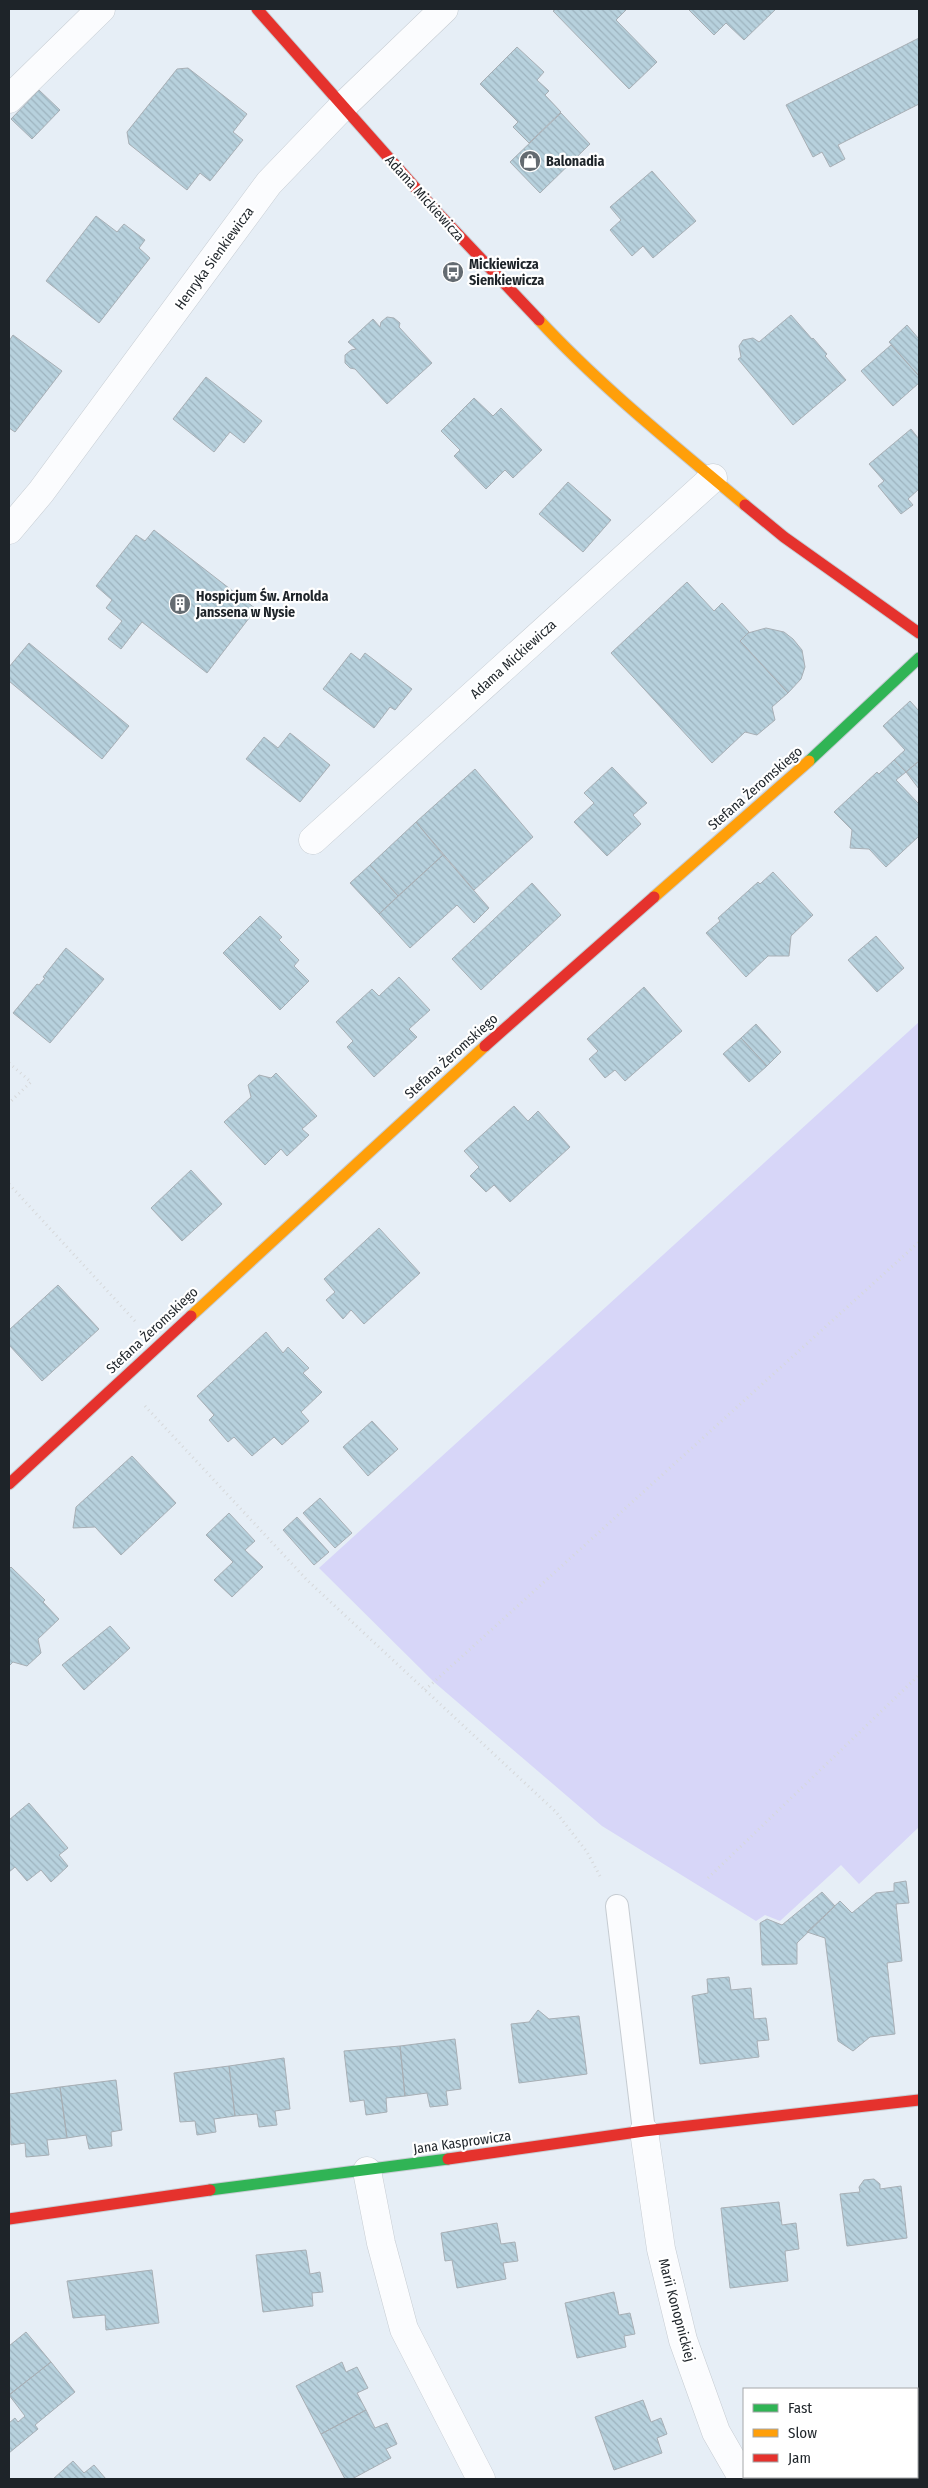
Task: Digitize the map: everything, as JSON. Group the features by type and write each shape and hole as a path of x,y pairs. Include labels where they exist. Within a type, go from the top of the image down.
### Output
{"street":[{"path":"9,98 101,9"},
{"name":"Adama Mickiewicza","path":"257,9 435,210 559,342 713,478 784,537 919,633"},
{"name":"Henryka Sienkiewicza","path":"9,530 41,492 269,183 343,106 444,9"},
{"name":"Adama Mickiewicza","path":"314,840 713,478"},
{"name":"Stefana Żeromskiego","path":"9,1484 491,1040 816,755 919,658"},
{"name":"Jana Kasprowicza","path":"9,2219 214,2190 367,2172 644,2131 919,2100"},
{"name":"Marii Konopnickiej","path":"644,2131 661,2249 682,2340 716,2432 743,2479"},
{"path":"367,2172 381,2242 404,2329 481,2479"}],"lane":[{"path":"617,1906 644,2131"}],"path":[{"path":"9,1063 31,1082 9,1104"},
{"path":"9,1184 158,1346"},
{"path":"425,1690 919,1242"},
{"path":"120,1380 307,1580 556,1812 587,1852 617,1906"},
{"path":"708,1878 919,1675"}],"shaded area":[{"path":"919,1022 919,1827 859,1884 841,1865 780,1921 765,1915 756,1921 602,1826 434,1682 319,1568"}],"building":[{"path":"556,9 627,9 616,20 657,62 629,89 553,11"},
{"path":"688,9 776,9 744,40 726,23 714,35"},
{"path":"919,38 919,104 838,145 845,159 830,167 822,152 813,157 786,105"},
{"path":"517,47 544,72 537,80 549,91 545,95 561,112 529,143 513,127 518,122 480,84"},
{"path":"188,68 247,114 233,132 243,140 210,181 200,173 187,190 129,144 127,132 177,69"},
{"path":"39,90 60,110 32,139 11,119"},
{"path":"561,113 590,144 540,193 510,162"},
{"path":"652,171 696,221 653,258 643,246 632,256 610,230 621,220 610,207"},
{"path":"96,216 117,232 124,224 145,240 139,248 150,258 99,323 46,281"},
{"path":"791,315 827,354 825,356 846,380 793,425 738,359 741,357 739,346 743,340 753,338 759,342"},
{"path":"387,317 394,318 400,323 399,327 432,363 387,404 355,369 350,368 345,363 345,355 351,350 356,349 348,342 373,319 380,327 381,322"},
{"path":"907,325 919,339 919,376 889,342"},
{"path":"13,335 62,371 15,432 9,428 9,341"},
{"path":"891,345 919,376 919,383 893,406 861,371"},
{"path":"206,377 262,421 244,443 230,432 214,452 173,419"},
{"path":"474,398 493,416 501,408 542,450 513,478 505,470 486,489 454,456 460,450 441,431"},
{"path":"911,429 919,439 919,489 908,499 913,505 901,514 878,486 884,481 869,464"},
{"path":"568,482 611,520 583,552 539,514"},
{"name":"Hospicjum Św. Arnolda Janssena w Nysie","path":"154,530 256,609 207,673 142,622 121,649 108,639 122,621 106,608 112,600 96,586 136,535 145,541"},
{"path":"687,582 714,611 722,603 749,632 740,641 788,693 772,707 775,720 757,735 745,732 712,763 611,653"},
{"path":"766,628 784,632 802,650 805,667 801,679 788,693 740,641 748,633"},
{"path":"29,643 129,726 102,759 9,681 9,667"},
{"path":"351,653 360,660 365,653 412,689 395,710 390,707 374,728 323,689"},
{"path":"910,701 919,711 919,761 906,772 894,760 905,750 883,726"},
{"path":"290,733 330,765 300,802 246,759 264,737 278,748"},
{"path":"894,760 906,772 896,780 919,804 919,836 886,867 869,849 850,848 852,830 834,812 877,772 879,774"},
{"path":"919,761 919,789 906,772"},
{"path":"612,767 647,803 633,815 641,824 607,856 574,822 594,803 584,793"},
{"path":"475,769 533,837 474,890 416,822"},
{"path":"416,822 443,855 398,896 370,865"},
{"path":"443,855 489,908 474,923 457,905 410,948 379,914"},
{"path":"370,865 398,896 379,914 350,883"},
{"path":"773,872 813,915 791,936 789,956 768,956 746,977 706,933 720,921 718,918 758,882 760,884"},
{"path":"532,883 561,915 481,990 452,959"},
{"path":"260,916 282,937 279,940 299,960 294,966 309,981 280,1010 223,953"},
{"path":"876,936 904,968 877,992 848,960"},
{"path":"66,948 104,979 50,1043 13,1013 37,984 39,985 45,978 43,977"},
{"path":"399,977 430,1010 409,1029 417,1037 374,1077 347,1047 353,1041 336,1022 372,989 379,996"},
{"path":"644,987 682,1031 625,1081 615,1070 605,1078 589,1059 598,1051 587,1039"},
{"path":"756,1024 781,1052 767,1066 741,1038"},
{"path":"741,1038 767,1066 749,1082 723,1054"},
{"path":"276,1073 317,1116 302,1129 309,1135 287,1156 281,1149 265,1165 224,1122 251,1097 248,1085 259,1075 271,1078"},
{"path":"514,1106 528,1121 538,1111 570,1147 510,1202 494,1185 486,1192 470,1176 479,1167 464,1151"},
{"path":"191,1170 222,1204 182,1241 151,1208"},
{"path":"379,1228 420,1273 364,1324 351,1310 343,1319 326,1300 335,1292 324,1279"},
{"path":"58,1285 99,1329 42,1381 9,1345 9,1330"},
{"path":"266,1332 283,1353 288,1347 309,1368 303,1373 322,1392 301,1412 309,1421 282,1445 274,1437 252,1456 234,1437 228,1442 209,1420 214,1415 197,1396"},
{"path":"372,1421 398,1449 368,1476 343,1447"},
{"path":"132,1456 176,1503 121,1555 95,1527 73,1528 76,1507"},
{"path":"320,1498 352,1533 335,1548 303,1513"},
{"path":"229,1513 255,1541 245,1550 263,1567 232,1597 214,1580 233,1562 206,1535"},
{"path":"297,1517 329,1552 314,1565 283,1530"},
{"path":"11,1567 45,1600 43,1602 59,1619 38,1639 41,1653 27,1666 13,1662 9,1666 9,1569"},
{"path":"110,1626 130,1648 84,1690 62,1665"},
{"path":"29,1803 68,1848 59,1855 68,1866 51,1882 41,1870 27,1881 15,1867 9,1872 9,1820"},
{"path":"906,1881 909,1903 896,1904 902,1961 887,1963 895,2034 870,2037 853,2051 838,2041 825,1938 807,1932 840,1901 852,1913 876,1893 894,1891 894,1883"},
{"path":"822,1892 835,1906 797,1943 797,1964 762,1965 760,1923 767,1919 782,1925"},
{"path":"729,1977 731,1990 751,1988 754,2019 766,2018 769,2040 757,2041 759,2057 700,2064 692,1996 708,1993 707,1979"},
{"path":"538,2010 549,2019 579,2016 587,2074 519,2083 511,2024 529,2022"},
{"path":"455,2039 461,2089 446,2091 448,2105 430,2107 427,2093 405,2096 400,2046"},
{"path":"400,2046 405,2096 386,2098 387,2112 366,2115 364,2100 350,2102 344,2051"},
{"path":"284,2058 290,2109 275,2111 277,2125 259,2127 257,2114 235,2116 229,2066"},
{"path":"229,2066 235,2116 214,2119 216,2132 197,2135 195,2121 180,2122 174,2073"},
{"path":"116,2080 122,2130 111,2132 112,2146 89,2149 86,2135 67,2138 60,2087"},
{"path":"60,2087 67,2138 47,2140 49,2155 26,2157 25,2143 11,2145 9,2094"},
{"path":"874,2179 880,2184 880,2189 901,2186 907,2238 847,2246 840,2194 860,2192 859,2187 864,2180"},
{"path":"779,2202 782,2225 796,2223 799,2249 785,2251 788,2281 730,2288 721,2208"},
{"path":"497,2223 501,2244 515,2242 518,2261 503,2263 506,2279 457,2288 452,2260 445,2261 441,2233"},
{"path":"306,2250 310,2274 320,2272 323,2292 312,2293 313,2306 263,2312 256,2255"},
{"path":"152,2270 159,2323 106,2330 105,2315 73,2318 67,2281"},
{"path":"614,2292 619,2315 630,2313 635,2334 624,2336 626,2347 577,2358 565,2303"},
{"path":"26,2332 51,2362 9,2395 9,2346"},
{"path":"51,2362 75,2392 35,2425 38,2429 9,2453 9,2423 15,2418 18,2422 25,2416 9,2395"},
{"path":"342,2362 346,2372 357,2367 368,2388 357,2393 366,2410 321,2434 296,2386"},
{"path":"643,2400 651,2422 661,2418 667,2434 657,2438 662,2453 614,2470 595,2417"},
{"path":"366,2410 375,2428 387,2423 397,2444 386,2449 391,2458 352,2479 345,2479 321,2434"},
{"path":"73,2461 84,2473 94,2465 106,2479 53,2479"},
{"path":"820,2478 866,2478 864,2479"}],"traffic: fast":[{"path":"809,761 919,658"},
{"path":"210,2190 448,2159"}],"traffic: slow":[{"path":"539,320 613,392 745,505"},
{"path":"654,897 809,761"},
{"path":"191,1316 485,1046"}],"traffic: jam":[{"path":"257,9 435,210 539,320"},
{"path":"745,505 784,537 919,633"},
{"path":"485,1046 654,897"},
{"path":"9,1484 191,1316"},
{"path":"448,2159 644,2131 919,2100"},
{"path":"9,2219 210,2190"}],"place":[{"name":"Balonadia","path":"530,161"},
{"name":"Mickiewicza Sienkiewicza","path":"453,272"},
{"name":"Hospicjum Św. Arnolda Janssena w Nysie","path":"180,604"}]}
